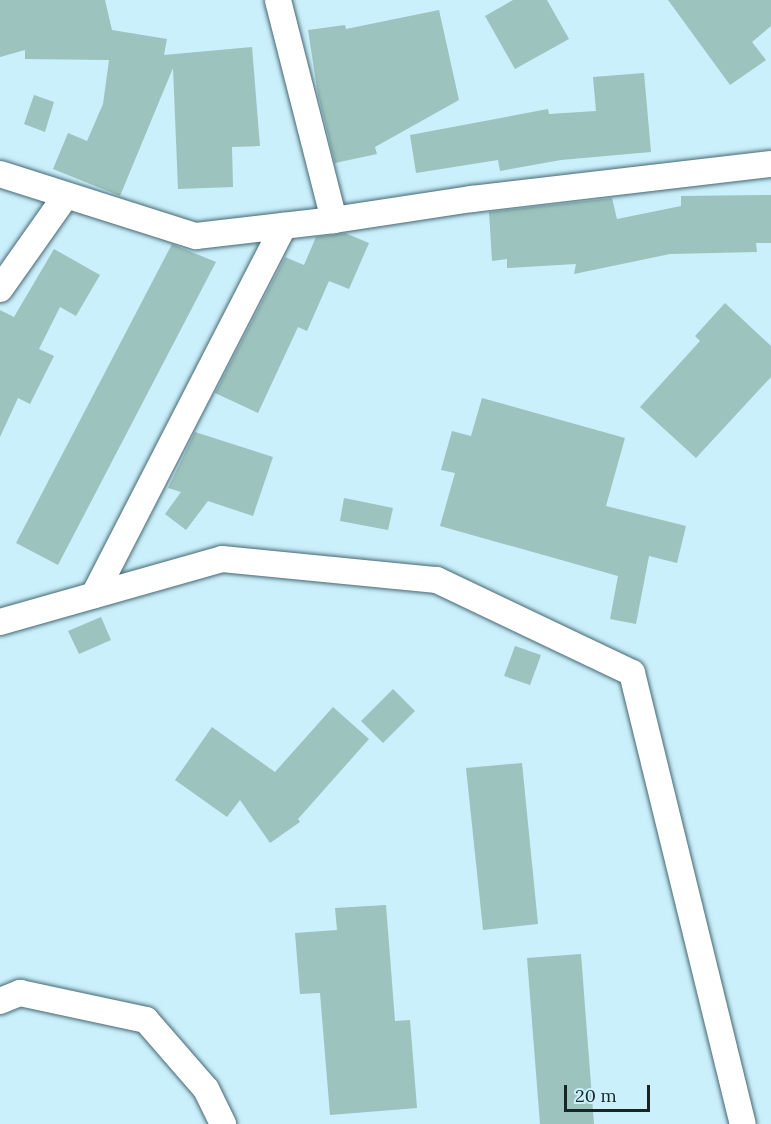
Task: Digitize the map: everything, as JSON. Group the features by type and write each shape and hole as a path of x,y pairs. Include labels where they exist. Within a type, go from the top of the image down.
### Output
{"street":[{"path":"278,0 334,220"},
{"path":"0,174 65,197 196,236 334,220 472,199 771,164"},
{"path":"0,289 65,197"},
{"path":"94,595 284,226"},
{"path":"0,622 222,559 437,580 632,673 742,1124"},
{"path":"0,1001 20,993 146,1020 206,1089 223,1124"}],"building":[{"path":"0,0 105,0 112,30 167,39 164,55 252,47 260,146 232,147 233,187 178,189 173,68 120,196 53,169 68,133 87,141 103,104 109,60 25,59 25,50 0,57"},
{"path":"513,0 547,0 569,39 515,69 485,16"},
{"path":"668,0 771,0 771,26 752,42 766,60 730,85"},
{"path":"439,10 459,100 375,147 377,154 335,163 318,95 308,30 345,25 346,29"},
{"path":"644,73 651,152 561,160 500,171 498,160 416,173 410,135 548,109 549,114 596,111 593,77"},
{"path":"34,95 54,102 45,132 24,124"},
{"path":"771,195 771,243 756,243 757,252 670,254 574,274 576,264 507,268 507,259 492,261 489,212 612,198 617,219 681,206 681,196"},
{"path":"345,233 369,243 349,289 329,281 307,331 298,327 258,413 215,393 285,257 304,265 316,237"},
{"path":"172,244 216,262 58,565 16,543"},
{"path":"54,249 100,275 76,316 60,307 39,349 54,356 30,404 18,398 0,437 0,310 14,317"},
{"path":"725,303 771,346 771,377 696,458 640,407 700,341 695,336"},
{"path":"482,398 625,438 606,506 686,526 677,563 649,556 636,624 610,619 618,576 440,526 455,473 441,470 452,431 471,436"},
{"path":"195,432 273,457 253,516 208,501 186,530 165,514 181,492 168,488"},
{"path":"344,498 393,508 388,530 340,521"},
{"path":"101,617 111,640 79,654 68,631"},
{"path":"515,646 541,655 530,685 504,676"},
{"path":"393,689 415,711 383,743 361,721"},
{"path":"333,707 369,739 298,819 300,822 270,843 240,800 227,817 175,780 212,727 275,772"},
{"path":"522,763 538,924 483,930 466,768"},
{"path":"386,905 395,1021 410,1020 417,1108 330,1115 320,993 300,994 295,933 337,930 335,908"},
{"path":"581,954 594,1124 540,1124 527,958"}]}
